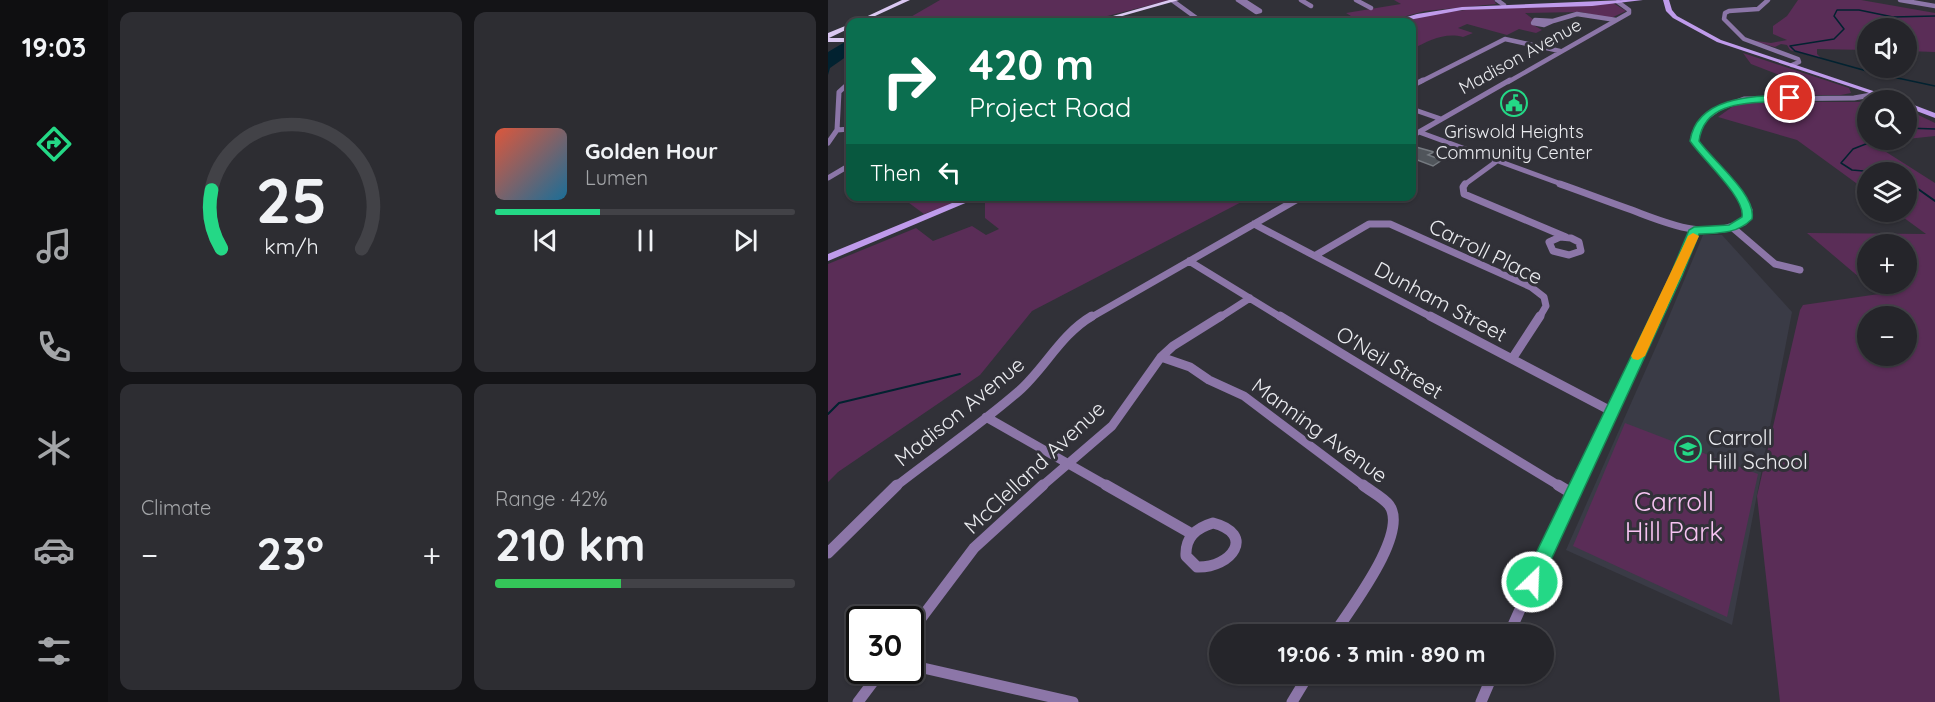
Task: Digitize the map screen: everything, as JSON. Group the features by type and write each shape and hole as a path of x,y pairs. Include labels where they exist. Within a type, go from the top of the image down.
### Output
{"main road":[{"path":"867,18 907,0"},
{"path":"1109,18 1174,0"},
{"path":"828,40 846,29"},
{"path":"828,40 846,40"}],"street":[{"path":"1174,0 1197,18"},
{"path":"1238,0 1256,12 1260,11 1243,0"},
{"path":"1301,0 1311,6"},
{"path":"1356,0 1371,8"},
{"path":"1497,0 1503,5"},
{"path":"1552,0 1562,6"},
{"path":"1409,18 1436,11 1503,5 1562,6 1640,0"},
{"path":"1666,0 1669,11 1698,32 1865,90"},
{"path":"1768,0 1758,9 1729,11 1725,13 1724,19 1744,39 1798,59 1799,62 1791,65"},
{"path":"1900,0 1935,6"},
{"path":"1553,21 1573,13 1616,21 1630,11 1618,2"},
{"name":"Madison Avenue","path":"1416,134 1616,21"},
{"path":"1416,84 1508,39 1560,51"},
{"path":"828,143 837,130 839,92 846,86"},
{"path":"1419,132 1665,223 1709,231 1733,228 1747,219 1747,204 1695,141 1696,128 1711,113 1727,104 1743,99 1857,97"},
{"path":"1917,109 1935,116"},
{"path":"1416,110 1441,119"},
{"path":"837,130 846,129"},
{"path":"1497,161 1465,184 1462,190 1464,194 1566,237"},
{"path":"828,178 846,167"},
{"path":"828,258 966,201"},
{"name":"Madison Avenue","path":"828,553 889,491 1020,390 1082,322 1294,201"},
{"name":"Dunham Street","path":"1254,224 1611,411"},
{"name":"Carroll Place","path":"1316,255 1368,224 1390,224 1531,287 1544,297 1546,306 1512,359"},
{"path":"1733,228 1775,264 1800,270"},
{"path":"1514,624 1611,411 1676,276 1694,230"},
{"name":"O'Neil Street","path":"1189,261 1573,494"},
{"name":"McClelland Avenue","path":"924,615 974,549 1009,514 1112,426 1161,357 1173,346 1250,298"},
{"name":"Manning Avenue","path":"1161,357 1190,367 1209,380 1244,396 1389,505 1394,518 1393,532 1387,549 1340,624"},
{"path":"986,417 1192,534"},
{"path":"1221,524 1233,531 1236,537 1234,551 1223,563 1214,567 1197,567 1186,556 1185,549 1192,534 1206,525 1221,524"},
{"path":"924,668 1073,702"},
{"path":"858,702 872,684"},
{"path":"1292,702 1303,684"},
{"path":"1481,702 1489,684"}],"shaded area":[{"name":"Carroll Hill School","path":"1703,235 1722,235 1792,312 1732,625 1566,550"}],"green space":[{"path":"940,0 1170,0 1100,18 909,18"},
{"path":"1394,0 1494,0 1496,4 1425,11 1399,18 1354,18 1346,13 1401,4"},
{"path":"1798,0 1861,0 1935,13 1935,52 1917,51 1917,18 1857,18 1857,50 1817,49 1817,54 1822,59 1790,50 1787,45 1781,44 1775,47 1749,40 1771,43 1787,40 1773,34 1773,26 1787,16"},
{"path":"1613,3 1626,11 1611,18 1580,12 1525,13 1534,20 1530,23 1542,30 1536,33 1519,29 1507,35 1467,24 1458,28 1473,33 1463,37 1437,38 1416,47 1416,18 1414,18 1477,9"},
{"path":"1743,53 1849,88 1851,93 1773,95 1766,90 1782,76 1751,64"},
{"path":"1749,102 1857,102 1857,150 1883,150 1902,162 1857,162 1857,184 1797,140 1718,117 1732,107"},
{"path":"1917,114 1935,123 1935,136 1917,138"},
{"path":"1917,172 1935,183 1935,702 1780,702 1757,496 1800,310 1803,305 1879,294 1917,294 1917,234 1857,234 1857,275 1807,233 1926,234 1910,222 1917,222"},
{"path":"906,201 958,201 924,214"},
{"path":"985,201 1243,201 1032,311 980,375 838,472 828,482 828,264 916,228 933,241 972,226 986,235 999,229 985,218"},
{"name":"Carroll Hill Park","path":"1625,423 1758,474 1727,617 1573,546"}],"water":[{"path":"846,41 846,57 830,68 828,75 828,52"}],"building":[{"path":"1416,147 1434,152 1428,155 1442,160 1433,166 1416,160"}],"waterway":[{"path":"1935,16 1893,17 1859,10 1837,10 1834,16 1844,29 1834,39 1790,46 1795,51 1874,73 1935,86"},
{"path":"1917,128 1935,129"},
{"path":"1857,147 1841,163 1857,170"},
{"path":"1917,188 1935,201"},
{"path":"828,414 839,403 960,374"}],"slow traffic":[{"path":"1638,356 1693,236"}],"place":[{"name":"Griswold Heights Community Center","path":"1514,103"},
{"name":"Carroll Hill School","path":"1688,449"}],"route":[{"path":"1532,582 1676,276 1694,236 1694,230 1724,230 1733,228 1747,219 1749,210 1747,204 1705,156 1695,141 1696,128 1711,113 1733,102 1752,98 1790,98"}]}
